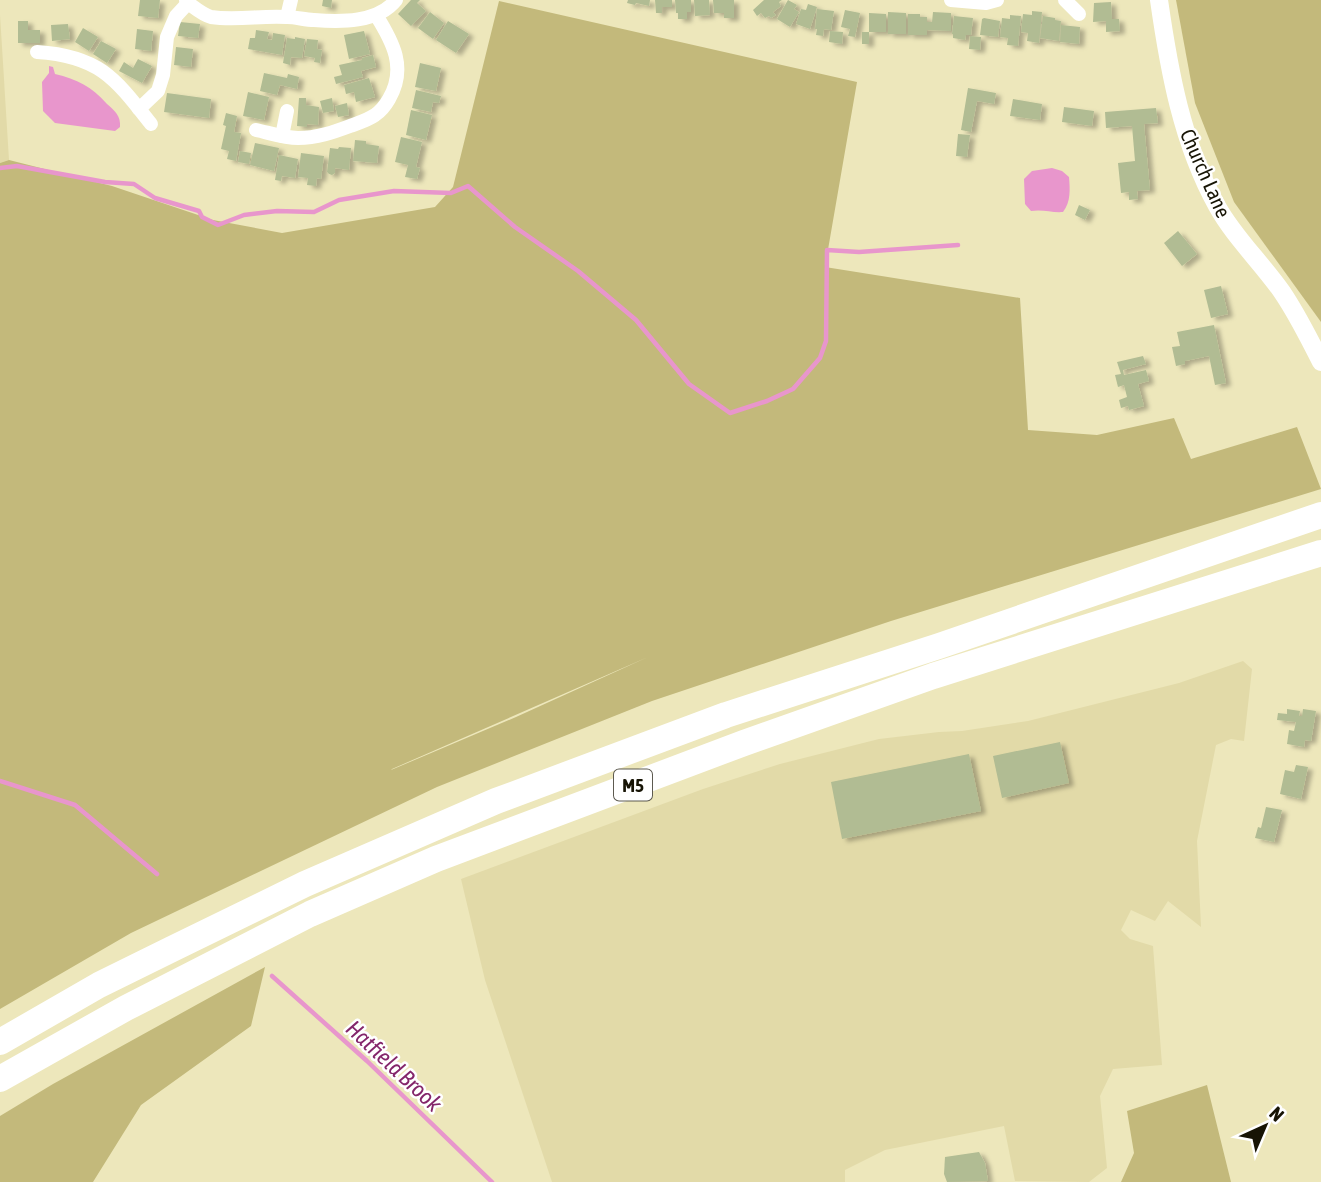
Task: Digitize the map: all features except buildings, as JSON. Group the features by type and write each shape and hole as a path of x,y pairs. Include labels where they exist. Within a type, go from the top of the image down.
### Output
{"highway":[{"name":"M5","path":"0,1042 99,985 305,884 496,801 726,715 939,646 1321,515"},
{"name":"M5","path":"0,1079 126,1008 310,914 436,859 731,748 933,676 1321,553"}],"street":[{"path":"287,17 290,0"},
{"path":"139,109 158,90 163,75 167,37 176,16 187,1 207,16 347,21 376,15 396,0"},
{"path":"951,0 986,3 997,0"},
{"path":"1065,0 1079,14"},
{"name":"Church Lane","path":"1159,0 1178,105 1193,151 1217,205 1229,225 1282,292 1321,362"},
{"path":"256,130 298,138 318,136 374,116 385,107 395,90 398,75 396,54 376,15"},
{"path":"37,52 73,57 94,65 111,76 125,90 151,124"},
{"path":"282,136 287,111"}],"shaded area":[{"path":"1176,0 1321,0 1321,322 1234,202 1195,103"},
{"path":"499,1 857,82 825,267 1020,298 1028,430 1097,435 1174,418 1191,459 1297,427 1321,489 891,621 652,701 437,787 131,933 0,1009 0,163 9,160 112,186 213,220 282,233 435,207 453,187","holes":["648,657 516,717 391,770"]},
{"path":"0,15 9,160 0,163"},
{"path":"49,66 53,67 55,74 77,81 96,93 117,114 120,127 115,131 55,123 43,111 42,82 49,73"},
{"path":"1052,168 1069,177 1066,208 1063,212 1031,211 1025,204 1024,179 1032,171"},
{"path":"1243,661 1252,669 1244,741 1231,739 1216,745 1197,841 1201,927 1168,901 1155,921 1131,910 1121,930 1130,939 1153,946 1162,1065 1113,1069 1100,1096 1107,1168 1089,1182 1015,1181 1004,1126 885,1150 845,1170 845,1182 552,1182 485,980 461,879 703,789 780,764 879,739 1028,721 1179,683"},
{"path":"265,967 251,1026 141,1105 93,1182 0,1182 0,1116"},
{"path":"1207,1085 1231,1182 1121,1182 1134,1153 1127,1111"}],"waterway":[{"path":"0,168 17,166 105,182 134,184 155,198 199,211 202,217 218,225 244,215 277,211 314,212 339,200 394,191 451,193 468,186 515,227 578,271 636,320 689,384 730,413 793,389 820,358 826,341 827,250 859,252 958,245"},
{"name":"Hatfield Brook","path":"0,781 75,805 157,874"},
{"name":"Hatfield Brook","path":"272,976 367,1061 492,1182"}]}
